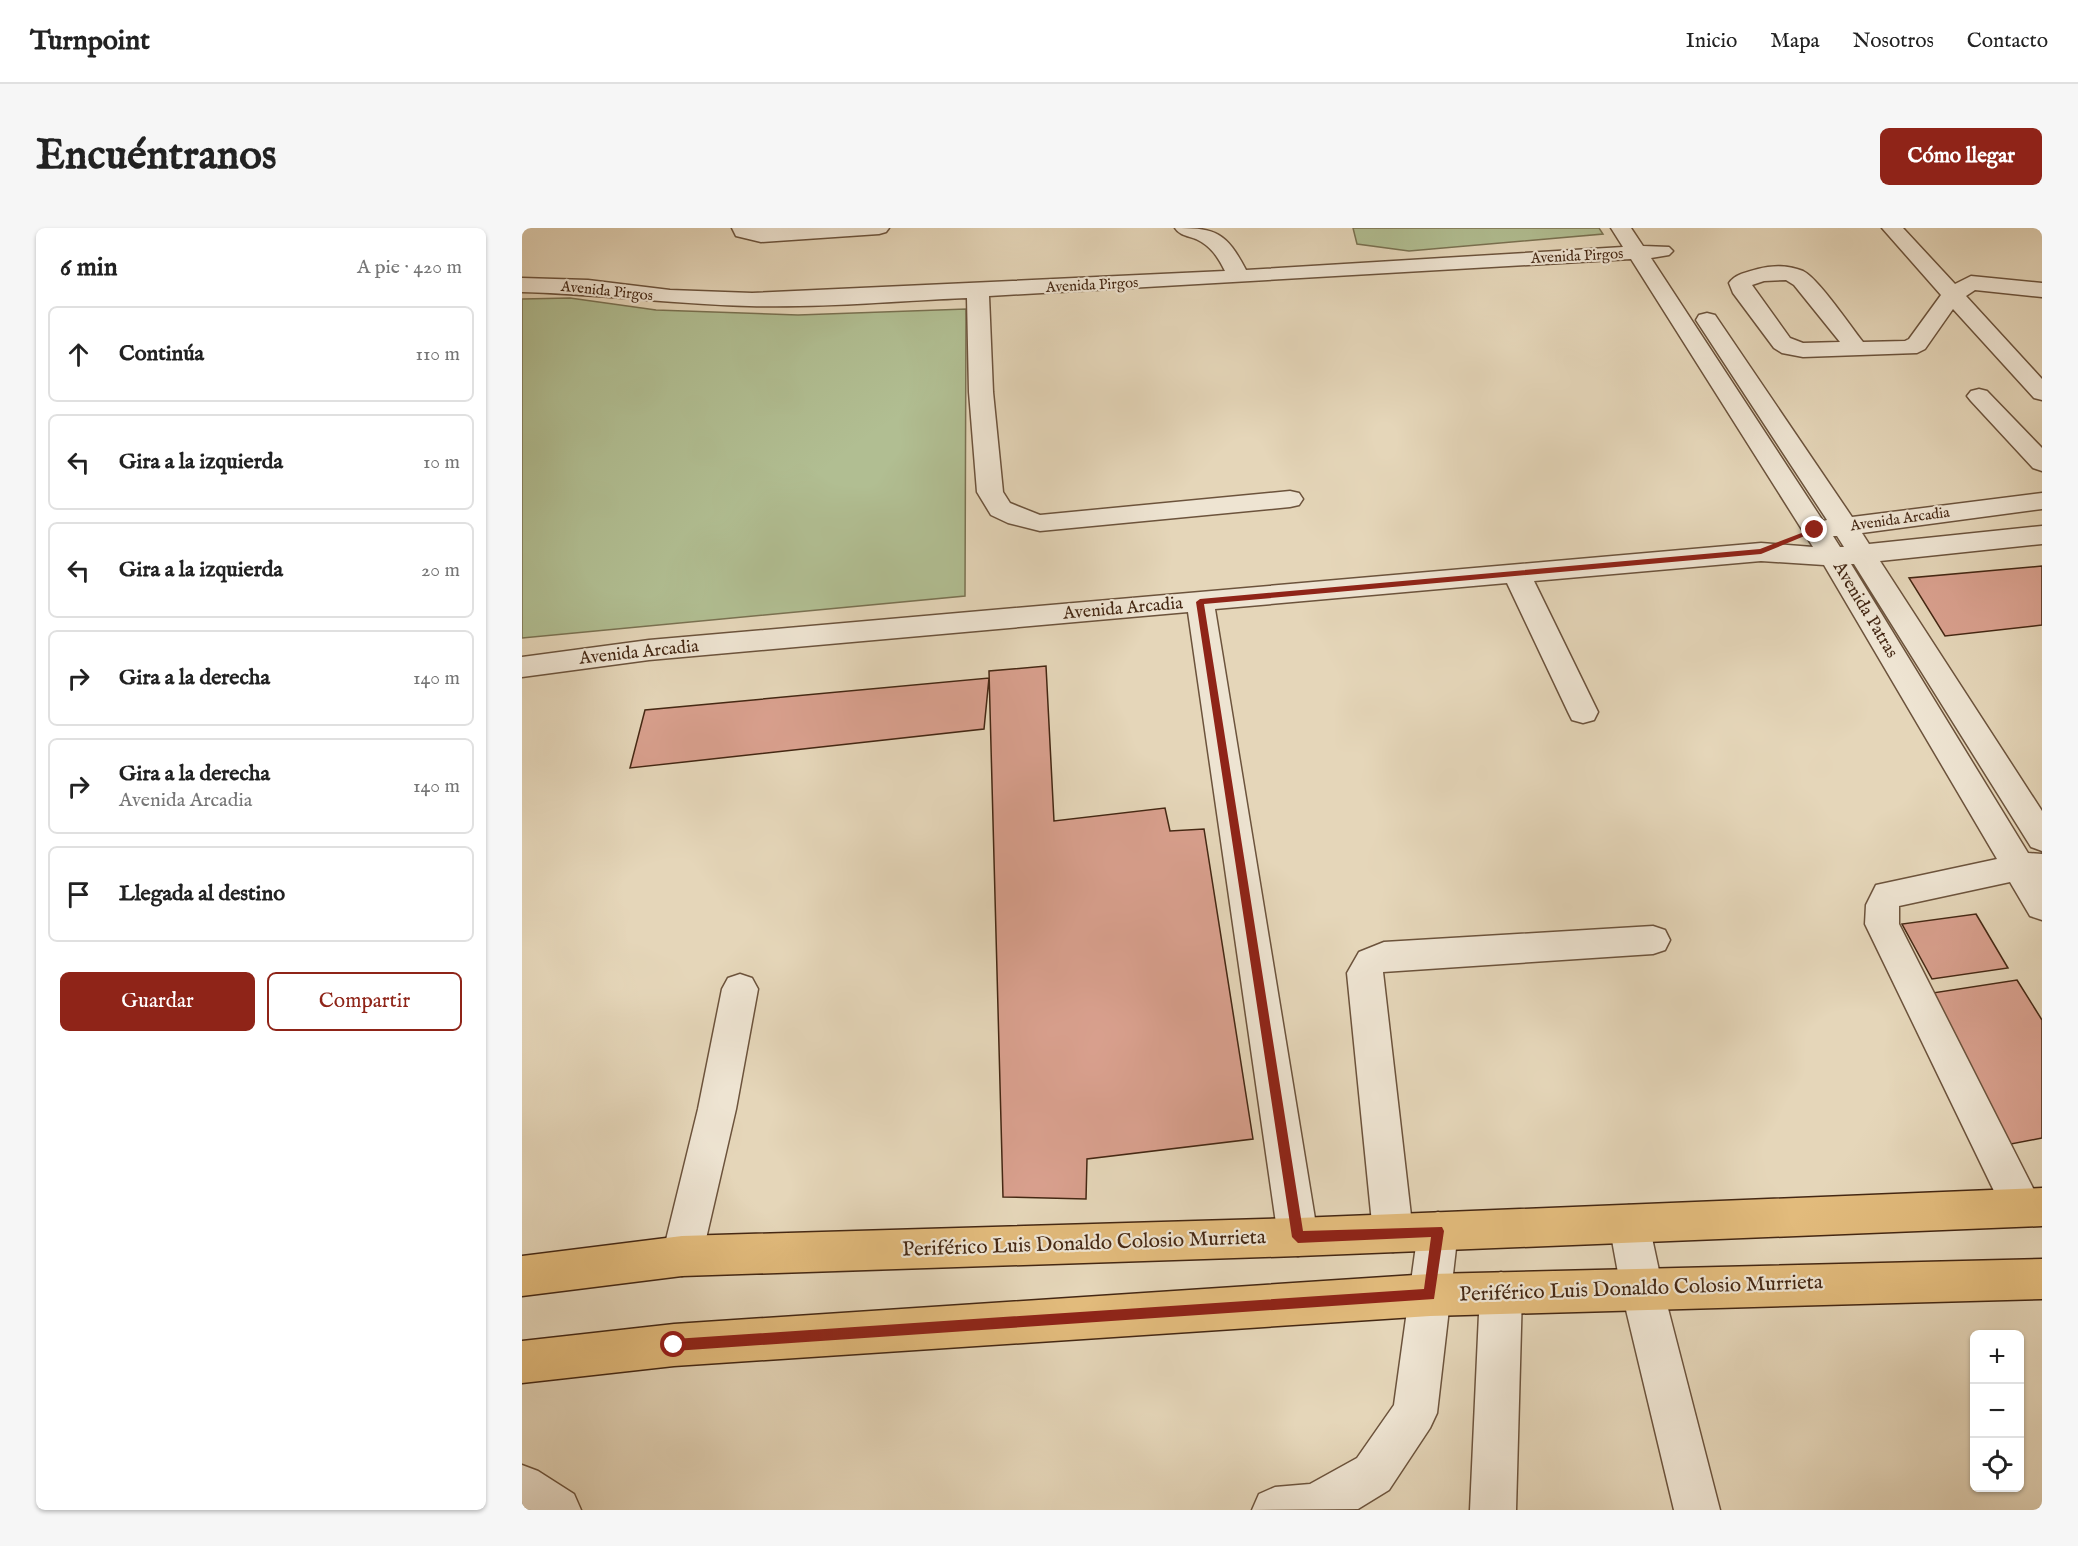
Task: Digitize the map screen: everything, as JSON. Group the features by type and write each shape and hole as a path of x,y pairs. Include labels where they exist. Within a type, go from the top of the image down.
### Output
{"main road":[{"name":"Periférico Luis Donaldo Colosio Murrieta","path":"522,1276 682,1256 1298,1237 2032,1207"},
{"name":"Periférico Luis Donaldo Colosio Murrieta","path":"522,1362 674,1345 1430,1295 2042,1279"}],"street":[{"path":"742,228 749,235 761,236 879,228"},
{"path":"1185,228 1200,233 1225,249 1239,277"},
{"name":"Avenida Patras","path":"1621,228 1648,244 1845,527 2037,822"},
{"path":"1892,228 1995,309"},
{"name":"Avenida Pirgos","path":"522,285 588,287 670,297 752,300 1239,277 1648,244"},
{"name":"Avenida Patras","path":"1648,244 1815,530 1992,821 2031,867 2042,906"},
{"path":"1857,349 1802,280 1794,274 1779,273 1760,276 1745,279 1740,283 1743,293 1782,343 1790,348 1897,350 1917,344 1960,282"},
{"path":"1960,282 2042,290"},
{"path":"1960,282 2042,393"},
{"path":"978,291 981,392 990,492 1000,509 1017,518 1040,523 1290,499"},
{"path":"1979,396 2042,463"},
{"name":"Avenida Arcadia","path":"1761,552 1815,530 2042,501"},
{"name":"Avenida Arcadia","path":"522,667 649,650 1516,573 1761,552 1833,557 2042,535"},
{"path":"1516,573 1583,712"},
{"path":"1200,602 1298,1237"},
{"path":"1992,821 2037,822"},
{"path":"2031,867 1888,895 1882,903 1881,914 1882,924 2032,1207"},
{"path":"1393,1233 1365,973 1371,962 1384,957 1653,940"},
{"path":"682,1256 717,1109 741,989"},
{"path":"1629,1224 1642,1288 1697,1510"},
{"path":"1275,1510 1311,1507 1373,1474 1415,1413 1438,1231"},
{"path":"1493,1510 1501,1292"},
{"path":"522,1486 558,1510"}],"green space":[{"path":"1353,228 1599,228 1603,234 1409,251 1357,244"},
{"path":"570,298 656,310 798,315 966,309 965,596 522,638 522,299"}],"building":[{"path":"2042,566 2042,625 1945,636 1909,578"},
{"path":"1046,666 1054,821 1165,808 1170,831 1204,829 1253,1139 1087,1159 1086,1199 1003,1197 989,671"},
{"path":"989,678 984,729 630,768 645,710"},
{"path":"1976,914 2008,968 1932,979 1902,924"},
{"path":"2017,980 2042,1020 2042,1138 2011,1144 1926,994"}],"route":[{"path":"674,1345 1430,1295 1438,1231 1298,1237 1200,602 1761,552 1815,530"}]}
